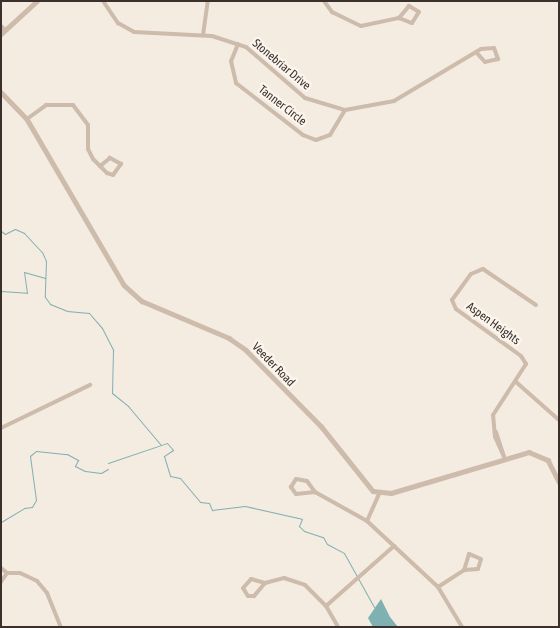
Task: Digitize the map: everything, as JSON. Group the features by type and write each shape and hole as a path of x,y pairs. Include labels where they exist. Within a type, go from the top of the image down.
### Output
{"street":[{"path":"3,30 37,1"},
{"name":"Stonebriar Drive","path":"103,1 118,23 134,32 203,35 238,44 254,52 305,98 345,110 394,101 476,52"},
{"path":"203,35 208,1"},
{"path":"324,1 332,12 362,26 398,18 412,23 419,12 409,6 398,18"},
{"name":"Tanner Circle","path":"238,44 231,61 236,83 303,135 316,140 330,135 345,110"},
{"path":"494,48 498,59 485,62 476,52 494,48"},
{"name":"Veeder Road","path":"1,92 27,119 124,285 142,301 229,338 246,350 312,416 364,482 379,494"},
{"path":"27,119 46,105 73,105 85,118 88,149 100,166 113,174 121,164 110,158 100,166"},
{"name":"Aspen Heights","path":"505,458 496,432 493,415 525,368 524,360 456,309 452,300 471,274 483,269 536,305"},
{"path":"516,382 559,420"},
{"path":"1,428 90,385"},
{"path":"367,521 379,494 505,458 535,452 548,460 559,482"},
{"path":"315,492 296,494 292,484 302,478 315,492 367,521 438,587 462,627"},
{"path":"326,606 394,546"},
{"path":"438,587 464,570 478,569 481,559 469,554 464,570"},
{"path":"1,568 7,573 20,573 39,584 61,627"},
{"path":"1,582 7,573"},
{"path":"265,583 254,596 243,590 251,579 265,583 284,578 296,580 326,606 338,627"}],"water":[{"path":"381,599 390,617 398,627 373,627 368,618"}],"waterway":[{"path":"1,231 5,234 15,229 24,233 42,252 46,261 45,297 50,304 67,311 89,313 102,328 113,350 112,393 128,406 161,445"},
{"path":"1,291 27,293 24,272 45,278"},
{"path":"108,463 167,443 173,450 164,456 170,476 180,478 200,502 209,503 212,510 245,506 302,519 299,526 304,531 323,537 327,544 344,553 374,607"},
{"path":"1,522 24,508 32,507 36,500 30,456 36,451 67,454 78,460 75,466 85,471 101,473 108,469"}]}
